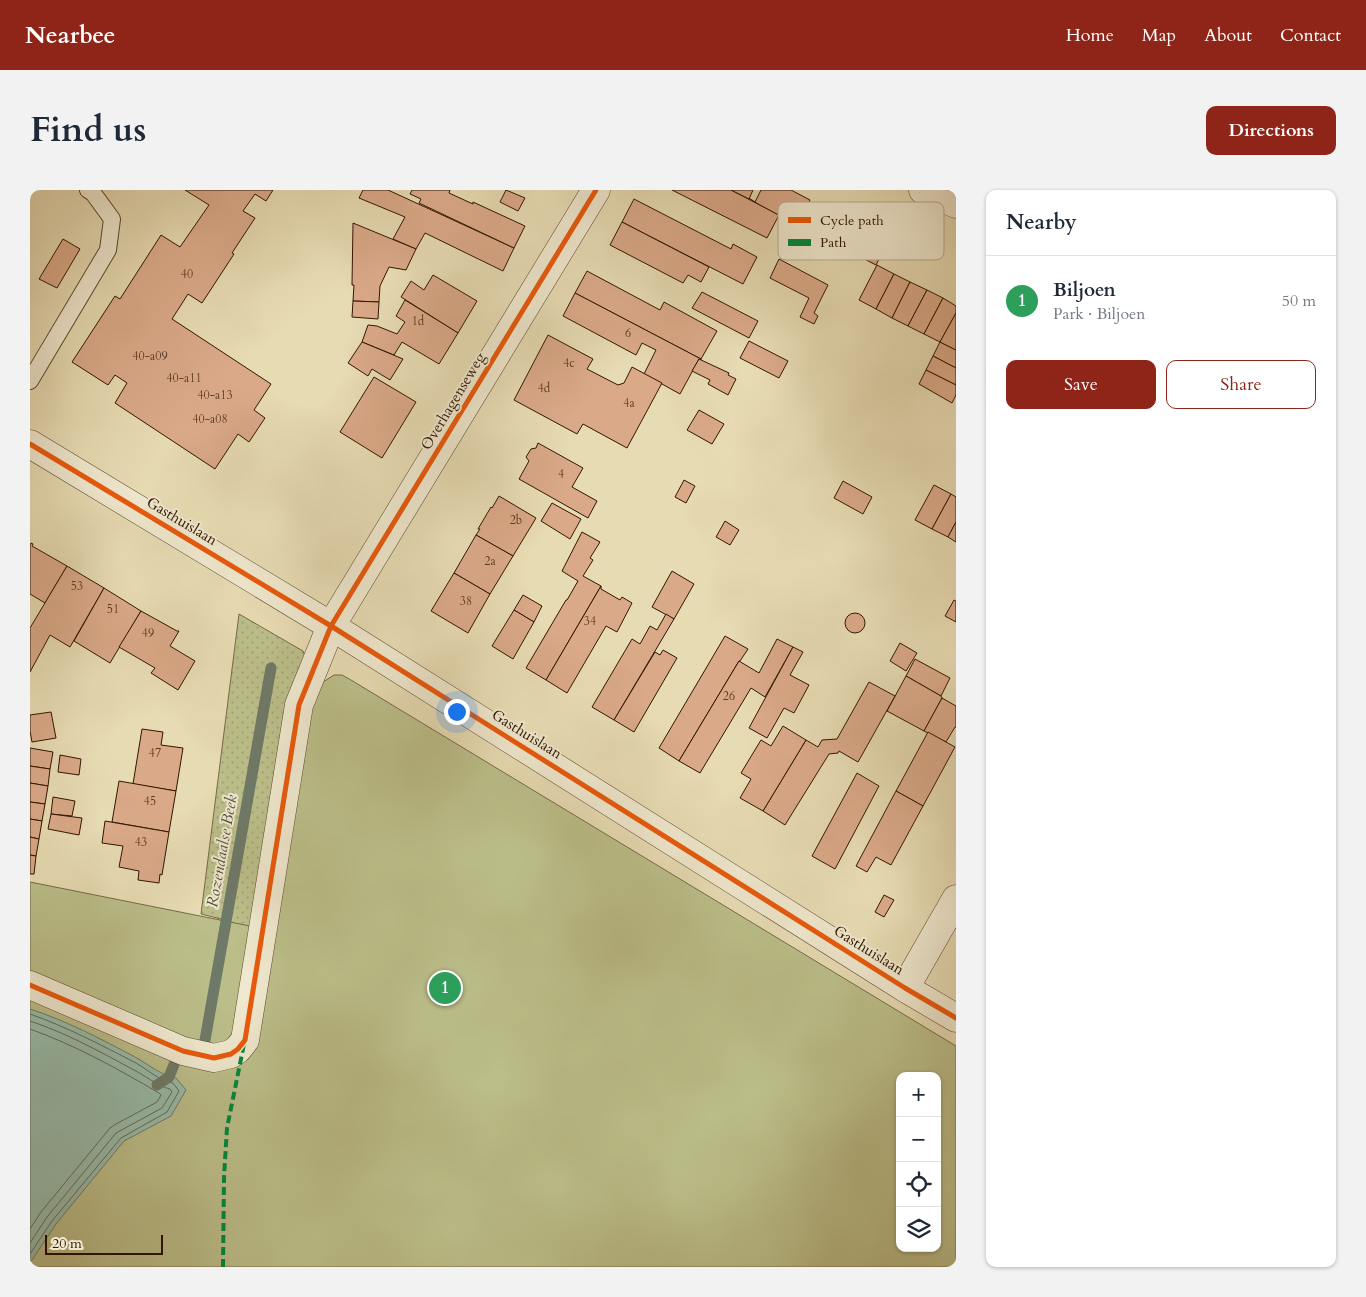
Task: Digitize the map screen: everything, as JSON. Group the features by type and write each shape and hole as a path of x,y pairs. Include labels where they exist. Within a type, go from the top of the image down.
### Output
{"street":[{"name":"Overhagenseweg","path":"30,985 184,1051 214,1058 231,1054 245,1040 299,705 331,626 596,190"},
{"path":"923,190 956,204"},
{"name":"Gasthuislaan","path":"30,444 331,626 905,988 956,1018"},
{"path":"905,988 956,899"}],"lane":[{"path":"30,380 108,250 112,219 93,193 88,190"}],"green space":[{"path":"239,614 303,651 305,656 238,1037 194,1035 221,919 201,914"},
{"path":"334,675 342,675 956,1046 956,1267 30,1267 30,882 270,930 308,705 323,682"}],"water":[{"path":"30,1009 84,1031 160,1072 176,1078 186,1090 171,1116 124,1141 56,1224 30,1263"}],"building":[{"path":"185,190 273,190 266,201 255,194 243,211 255,218 202,303 188,294 172,319 271,384 254,410 265,418 249,442 238,434 215,469 115,403 127,383 115,375 108,385 72,362 115,296 120,299 161,235 180,247 209,205"},
{"path":"363,190 388,190 514,248 503,271 425,233 416,249 393,239 405,217 359,198"},
{"path":"412,190 450,190 449,193 525,226 514,248 419,203 421,199 410,194"},
{"path":"506,190 525,198 518,211 500,202"},
{"path":"672,190 731,190 778,214 767,238"},
{"path":"731,190 753,190 749,199"},
{"path":"761,190 791,190 810,200 809,202 778,202 778,215 749,199 749,198 755,202"},
{"path":"634,199 731,249 733,244 757,257 743,284 622,222"},
{"path":"622,222 709,267 701,282 688,275 683,283 610,245"},
{"path":"353,223 416,249 406,270 389,267 380,286 379,302 353,301"},
{"path":"63,239 80,249 57,288 39,279"},
{"path":"779,260 781,260 828,285 814,313 818,316 814,324 800,317 809,298 770,278"},
{"path":"866,260 879,260 876,265"},
{"path":"877,265 894,274 876,309 859,300"},
{"path":"587,271 660,310 664,302 717,331 701,359 575,293"},
{"path":"894,274 910,282 892,318 876,309"},
{"path":"433,275 477,301 458,333 401,297 411,281 424,290"},
{"path":"910,282 927,290 908,326 892,318"},
{"path":"927,290 943,298 924,334 908,326"},
{"path":"702,292 758,321 749,338 692,308"},
{"path":"575,293 701,359 699,359 680,394 644,374 656,350 642,343 636,355 563,316"},
{"path":"943,298 956,306 956,313 940,342 924,334"},
{"path":"405,300 458,333 439,364 402,342 394,355 362,342 368,325 377,326 397,334 405,322 396,316"},
{"path":"353,301 379,302 378,319 352,317"},
{"path":"956,313 956,350 940,342"},
{"path":"548,335 593,359 587,369 618,385 624,383 632,367 662,383 627,448 583,424 577,434 514,400"},
{"path":"749,341 788,361 779,378 740,358"},
{"path":"362,342 403,359 390,380 372,369 368,376 348,363"},
{"path":"940,342 956,350 956,368 933,356"},
{"path":"933,356 956,368 956,385 926,370"},
{"path":"699,359 729,373 728,375 736,379 728,395 708,384 710,380 692,371"},
{"path":"926,370 956,385 956,395 952,403 919,384"},
{"path":"374,377 416,402 382,458 340,432"},
{"path":"699,410 724,424 712,444 687,430"},
{"path":"538,443 583,468 572,487 597,501 588,518 519,479 529,461 526,457 531,449 536,448"},
{"path":"684,480 695,486 686,503 675,497"},
{"path":"843,481 872,497 863,514 834,498"},
{"path":"934,485 951,494 932,529 915,520"},
{"path":"951,494 956,497 956,522 948,537 932,529"},
{"path":"499,496 536,518 513,556 476,535"},
{"path":"552,503 581,519 570,539 541,521"},
{"path":"725,521 739,530 730,545 716,537"},
{"path":"956,522 956,542 948,537"},
{"path":"582,532 600,542 590,558 593,560 583,576 601,586 546,680 526,668 578,581 562,571"},
{"path":"476,535 513,556 490,594 454,573"},
{"path":"31,543 33,544 32,546 67,566 45,603 30,594"},
{"path":"67,566 104,588 70,647 50,635 30,672 30,628"},
{"path":"672,571 694,584 674,619 652,607"},
{"path":"454,573 490,594 468,633 431,611"},
{"path":"601,586 601,589 620,600 622,597 632,603 617,632 606,626 567,693 546,680"},
{"path":"104,588 141,611 110,663 74,641"},
{"path":"523,595 542,606 534,622 514,610"},
{"path":"954,600 956,601 956,622 945,616"},
{"path":"514,610 534,622 513,659 492,646"},
{"path":"141,611 179,631 170,646 195,661 178,690 151,673 155,668 119,647"},
{"path":"855,613 862,616 865,623 862,630 855,633 848,630 845,623 848,616"},
{"path":"666,614 674,619 614,720 592,707 632,639 640,644 650,626 657,630"},
{"path":"725,636 748,649 679,761 659,748"},
{"path":"777,639 793,647 765,697 751,688 700,773 679,761 739,661 759,673"},
{"path":"900,643 917,653 906,671 890,661"},
{"path":"793,647 803,652 790,675 809,685 794,713 784,708 767,738 749,728"},
{"path":"663,650 677,658 634,732 614,720 655,652 660,655"},
{"path":"915,659 950,678 941,696 906,676"},
{"path":"906,676 942,698 924,731 887,711"},
{"path":"869,682 895,696 858,762 839,751 838,753 829,754 785,825 763,811 806,740 818,747 822,740 837,739"},
{"path":"942,698 956,706 956,727 946,742 924,731"},
{"path":"51,712 56,738 32,742 30,715"},
{"path":"783,726 806,740 763,811 740,798 751,779 741,773 761,740 771,746"},
{"path":"142,729 163,732 161,745 183,748 176,791 133,784"},
{"path":"928,732 955,747 923,806 896,791"},
{"path":"30,748 53,752 50,769 30,766"},
{"path":"60,755 81,759 79,775 58,772"},
{"path":"30,766 50,769 48,786 30,783"},
{"path":"857,773 879,786 835,869 812,856"},
{"path":"119,781 176,791 169,832 112,822"},
{"path":"30,783 48,786 45,804 30,802"},
{"path":"896,791 923,806 891,865 876,857 867,872 856,866"},
{"path":"53,797 75,801 72,816 51,814"},
{"path":"30,802 45,804 42,821 30,819"},
{"path":"51,814 82,818 79,835 48,829"},
{"path":"30,819 42,821 39,839 30,837"},
{"path":"105,821 169,832 159,883 138,880 139,871 119,867 123,846 102,843"},
{"path":"30,837 39,839 36,856 30,855"},
{"path":"30,855 36,856 34,874 30,874"},
{"path":"884,895 894,900 884,917 875,912"}],"waterway":[{"name":"Rozendaalse Beek","path":"205,1040 271,668"},
{"name":"Rozendaalse Beek","path":"157,1085 169,1077 175,1062"}],"marked path":[{"path":"223,1267 224,1177 227,1128 244,1044"}],"cycle path":[{"path":"30,985 183,1051 214,1058 231,1054 245,1040 299,705 331,626 596,190"},
{"path":"30,444 331,626 905,988 956,1018"}],"place":[{"name":"Biljoen","path":"445,988"}]}
